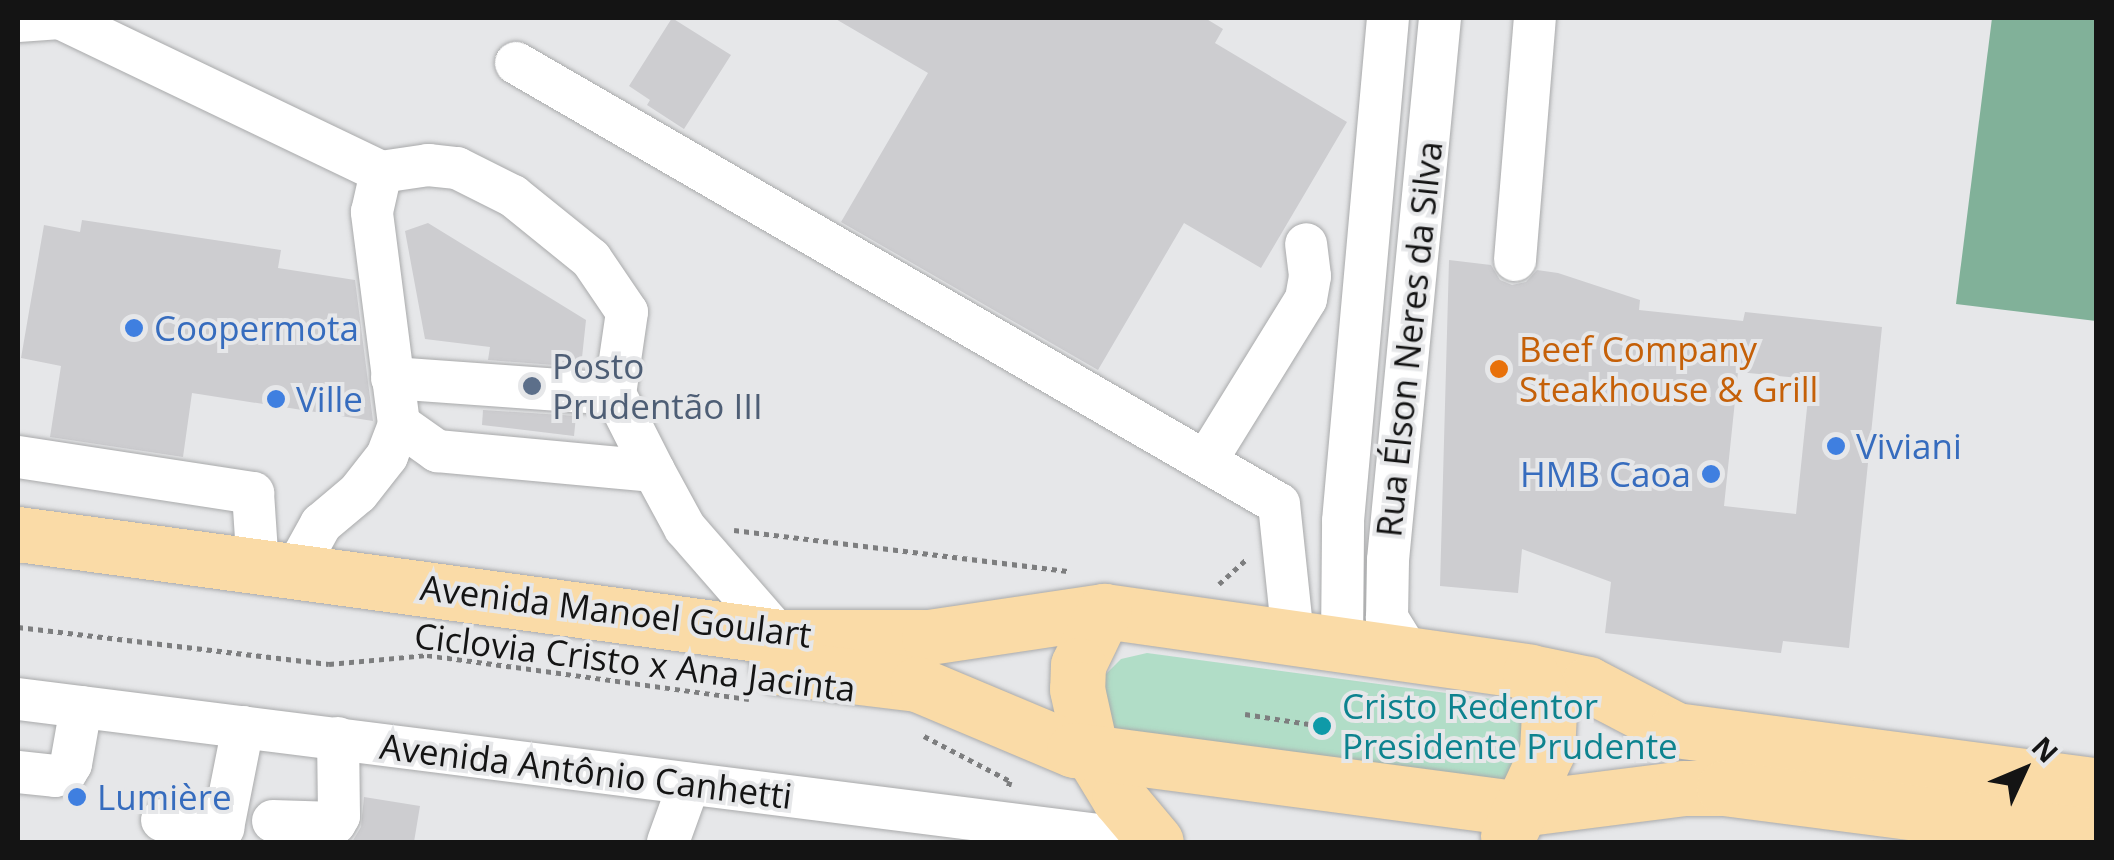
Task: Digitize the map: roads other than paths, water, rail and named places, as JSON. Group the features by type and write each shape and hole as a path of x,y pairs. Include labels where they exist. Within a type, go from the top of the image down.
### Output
{"main road":[{"name":"Avenida Manoel Goulart","path":"18,534 780,637 929,637 1095,592 1318,642 1588,684 1676,730 2096,785"},
{"name":"Avenida Manoel Goulart","path":"18,571 918,684 1018,729 1091,752 1513,826 1683,788 1724,788 2096,836"},
{"path":"1095,592 1078,665 1077,689 1091,752 1120,798 1155,842"},
{"path":"1513,826 1536,783 1546,752 1549,712 1530,672"}],"street":[{"path":"18,21 60,18 381,172 428,166 458,168 514,196 591,259 628,312 616,394 685,528 780,637"},
{"name":"Rua Élson Neres da Silva","path":"1318,642 1343,520 1388,18"},
{"name":"Rua Élson Neres da Silva","path":"1410,655 1387,618 1388,560 1440,18"},
{"path":"1516,260 1535,18"},
{"path":"516,63 1278,504 1318,642"},
{"path":"277,570 320,524 358,493 386,456 399,424 372,212 381,172"},
{"path":"1206,461 1306,299 1310,276 1306,244"},
{"path":"1366,288 1414,295"},
{"path":"392,378 616,394"},
{"path":"399,424 437,451 654,472"},
{"path":"18,457 254,494 277,570"},
{"name":"Avenida Antônio Canhetti","path":"18,698 1155,842"},
{"path":"18,772 55,776 66,772 82,707"},
{"path":"162,820 223,828 243,727"},
{"path":"274,822 335,823 339,816 338,738"},
{"path":"668,842 688,784"}],"place":[{"name":"Coopermota","path":"134,328"},
{"name":"Beef Company Steakhouse & Grill","path":"1499,369"},
{"name":"Posto Prudentão III","path":"532,386"},
{"name":"Ville","path":"276,399"},
{"name":"Viviani","path":"1836,446"},
{"name":"HMB Caoa","path":"1711,474"},
{"name":"Cristo Redentor Presidente Prudente","path":"1322,726"},
{"name":"Lumière","path":"77,797"}]}
